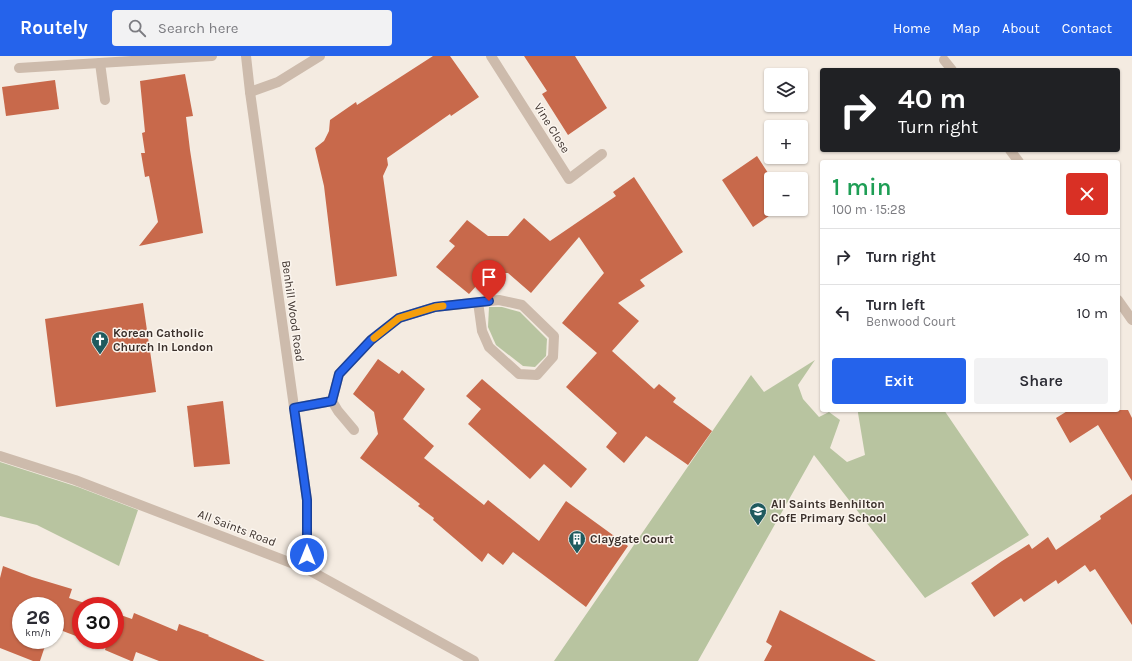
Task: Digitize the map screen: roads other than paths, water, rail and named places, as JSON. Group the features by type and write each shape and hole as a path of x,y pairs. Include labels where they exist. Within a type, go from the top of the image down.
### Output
{"street":[{"path":"19,68 212,56"},
{"name":"Benhill Wood Road","path":"246,56 307,500 307,569"},
{"path":"250,92 278,82 320,56"},
{"name":"Vine Close","path":"491,56 569,179 602,154"},
{"path":"944,60 950,68"},
{"path":"100,63 105,100"},
{"path":"354,430 338,411 332,401 339,374 371,340 399,318 435,307 478,302 499,300 522,305 554,336 553,357 537,375 519,374 489,348 482,331 478,302"},
{"path":"1120,303 1132,320"},
{"path":"294,408 332,401"},
{"name":"All Saints Road","path":"0,456 75,480 307,569 474,661"}],"place":[{"name":"Korean Catholic Church In London","path":"100,355"},
{"name":"All Saints Benhilton CofE Primary School","path":"758,526"},
{"name":"Claygate Court","path":"577,554"}]}
